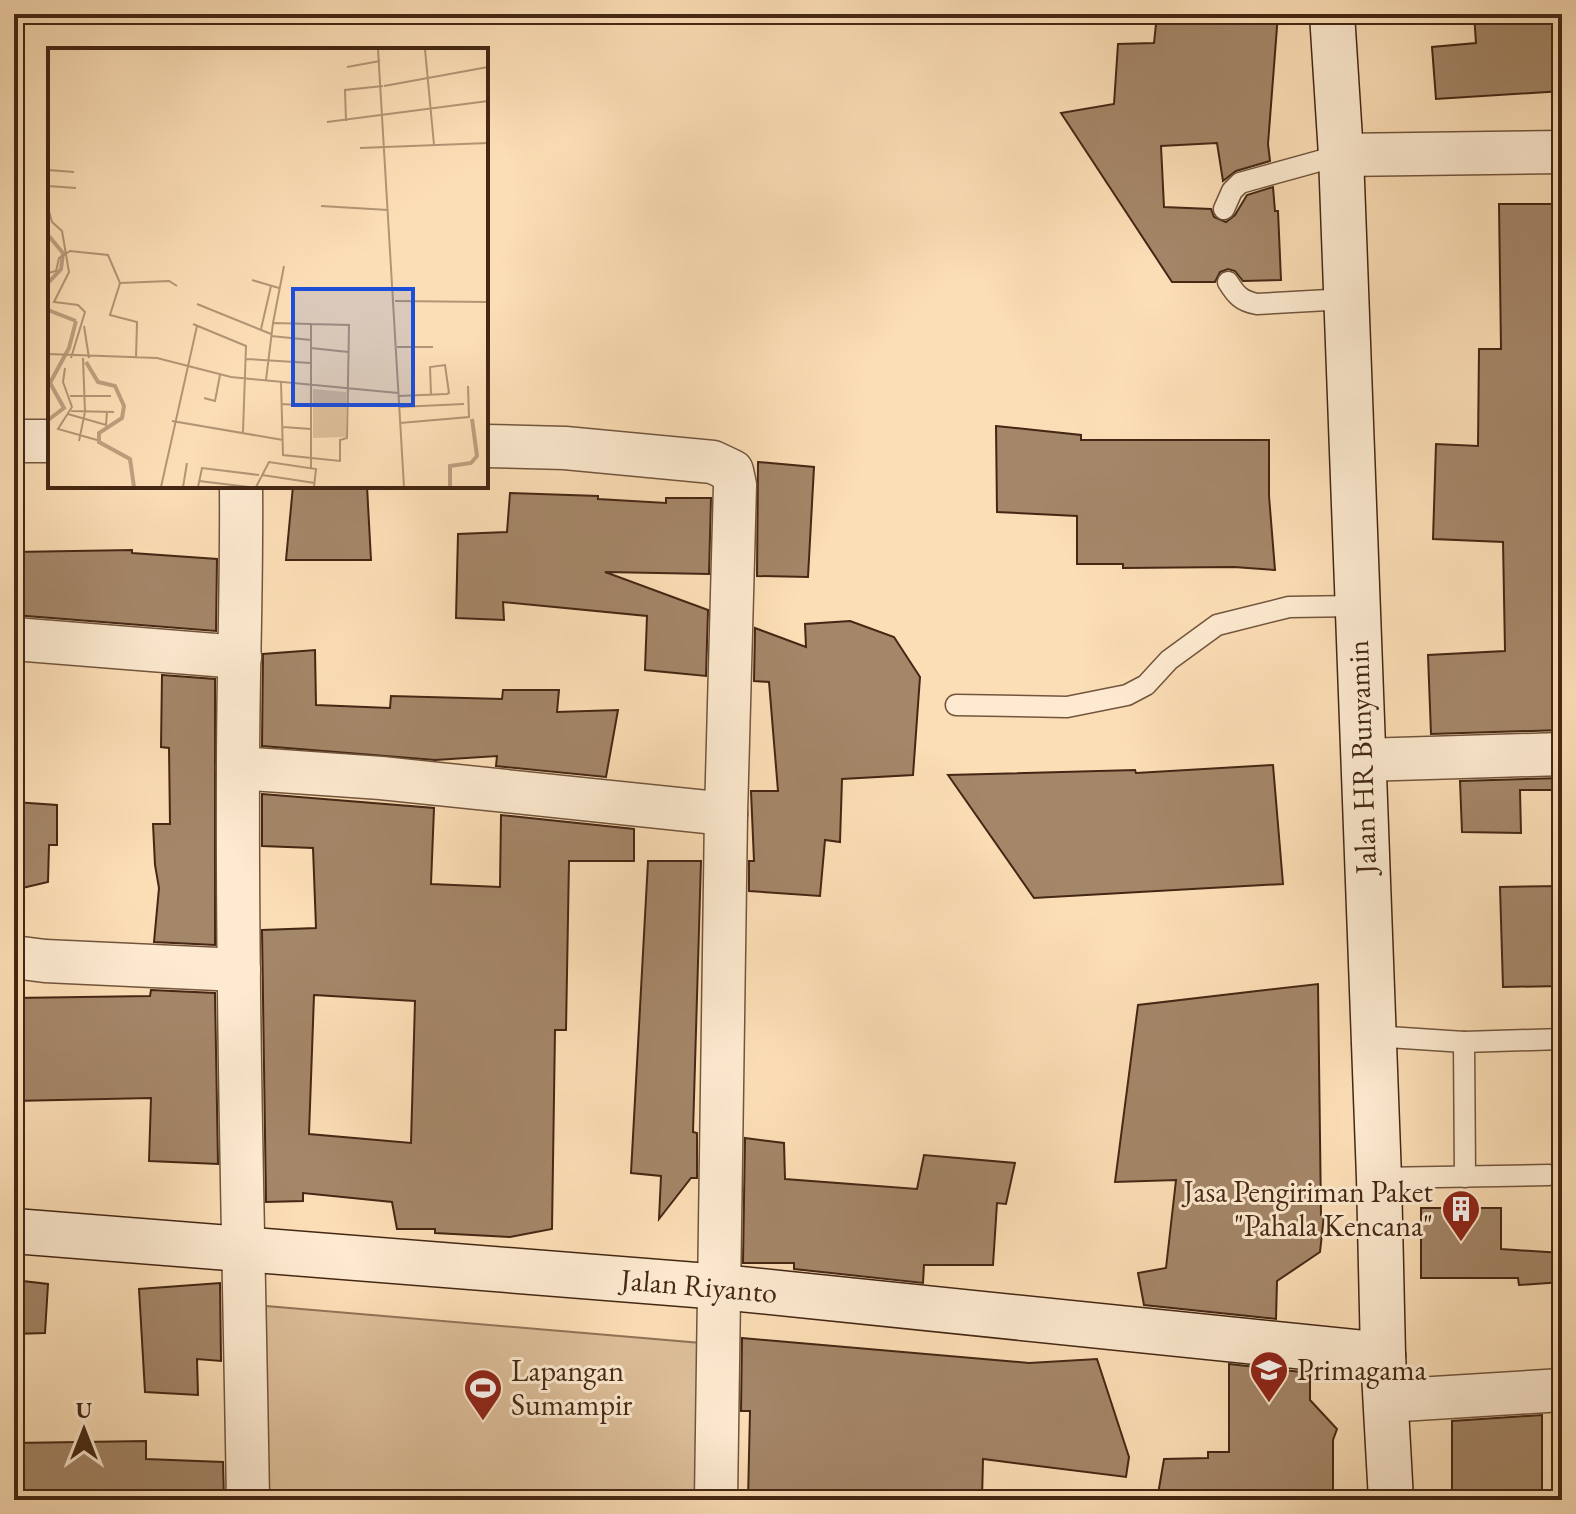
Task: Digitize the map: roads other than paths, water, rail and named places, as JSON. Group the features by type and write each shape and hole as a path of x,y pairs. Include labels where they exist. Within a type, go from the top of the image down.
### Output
{"main road":[{"name":"Jalan HR Bunyamin","path":"1332,14 1341,155 1383,1355 1391,1500"},
{"name":"Jalan Riyanto","path":"14,1231 721,1287 1383,1355"}],"street":[{"path":"1341,155 1562,152"},
{"path":"14,441 48,441"},
{"path":"488,446 565,448 713,462 732,471 735,485 726,814 716,1500"},
{"path":"241,488 239,970 248,1500"},
{"path":"14,639 240,657"},
{"path":"1363,760 1562,754"},
{"path":"238,768 381,778 726,814"},
{"path":"14,957 239,970"},
{"path":"1385,1401 1562,1390"}],"lane":[{"path":"1224,209 1232,191 1240,183 1341,155"},
{"path":"1228,282 1244,302 1257,304 1346,299"},
{"path":"956,705 1067,707 1127,695 1146,685 1169,660 1217,625 1289,607 1357,606"},
{"path":"1373,1036 1464,1042 1562,1039"},
{"path":"1464,1042 1465,1177"},
{"path":"1379,1178 1549,1175"}],"place":[{"name":"Jasa Pengiriman Paket \"Pahala Kencana\"","path":"1461,1243"},
{"name":"Primagama","path":"1269,1404"},
{"name":"Lapangan Sumampir","path":"483,1422"}]}
